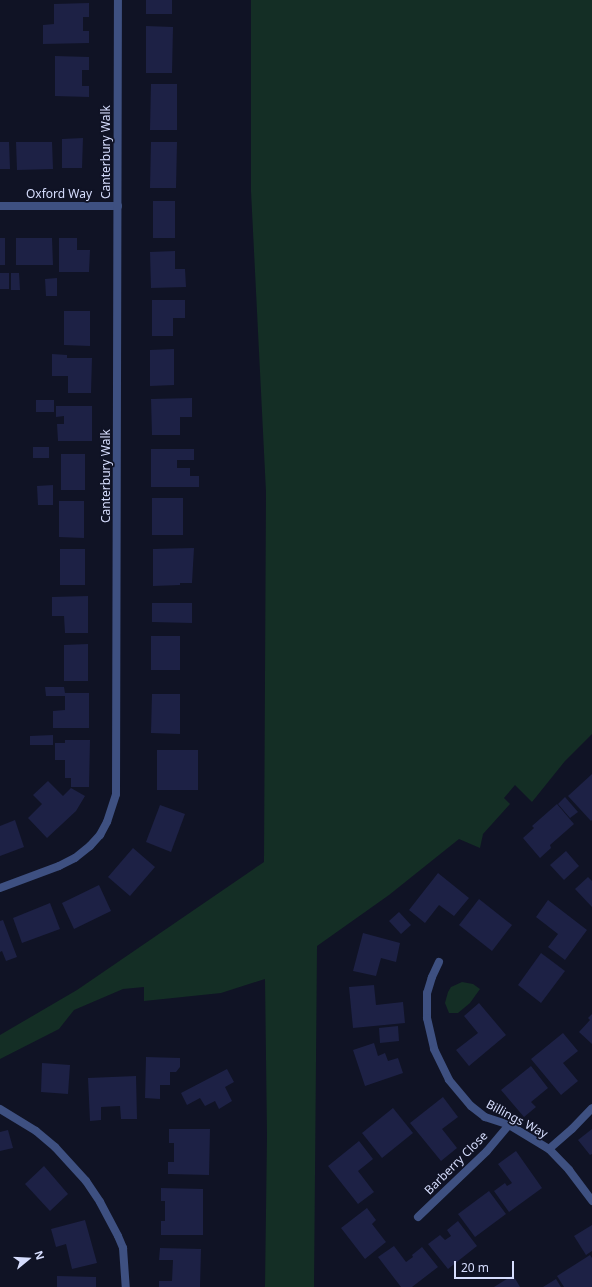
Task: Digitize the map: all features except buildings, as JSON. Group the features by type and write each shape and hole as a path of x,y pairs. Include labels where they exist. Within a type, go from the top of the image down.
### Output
{"street":[{"name":"Canterbury Walk","path":"0,888 59,866 75,858 85,850 100,835 107,822 116,794 118,0"},
{"name":"Oxford Way","path":"0,206 118,206"},
{"name":"Billings Way","path":"439,962 432,977 426,1006 429,1031 440,1065 449,1080 471,1106 485,1117 509,1125 528,1135 549,1149 569,1170 592,1201"},
{"path":"549,1149 572,1129 592,1108"},
{"path":"0,1109 36,1131 54,1146 86,1181 100,1202 118,1236 122,1248 126,1287"},
{"name":"Barberry Close","path":"418,1217 487,1151 509,1125"}],"green space":[{"path":"251,0 592,0 592,734 565,761 532,802 515,785 504,798 510,804 483,834 480,848 459,839 389,895 317,946 314,1287 265,1287 267,1135 265,979 221,993 144,1001 144,987 123,989 74,1010 59,1029 0,1059 0,1035 77,990 264,862 266,492 251,191"},
{"path":"462,982 473,984 480,989 470,1003 458,1013 449,1013 445,1003 448,992 451,987"}]}
